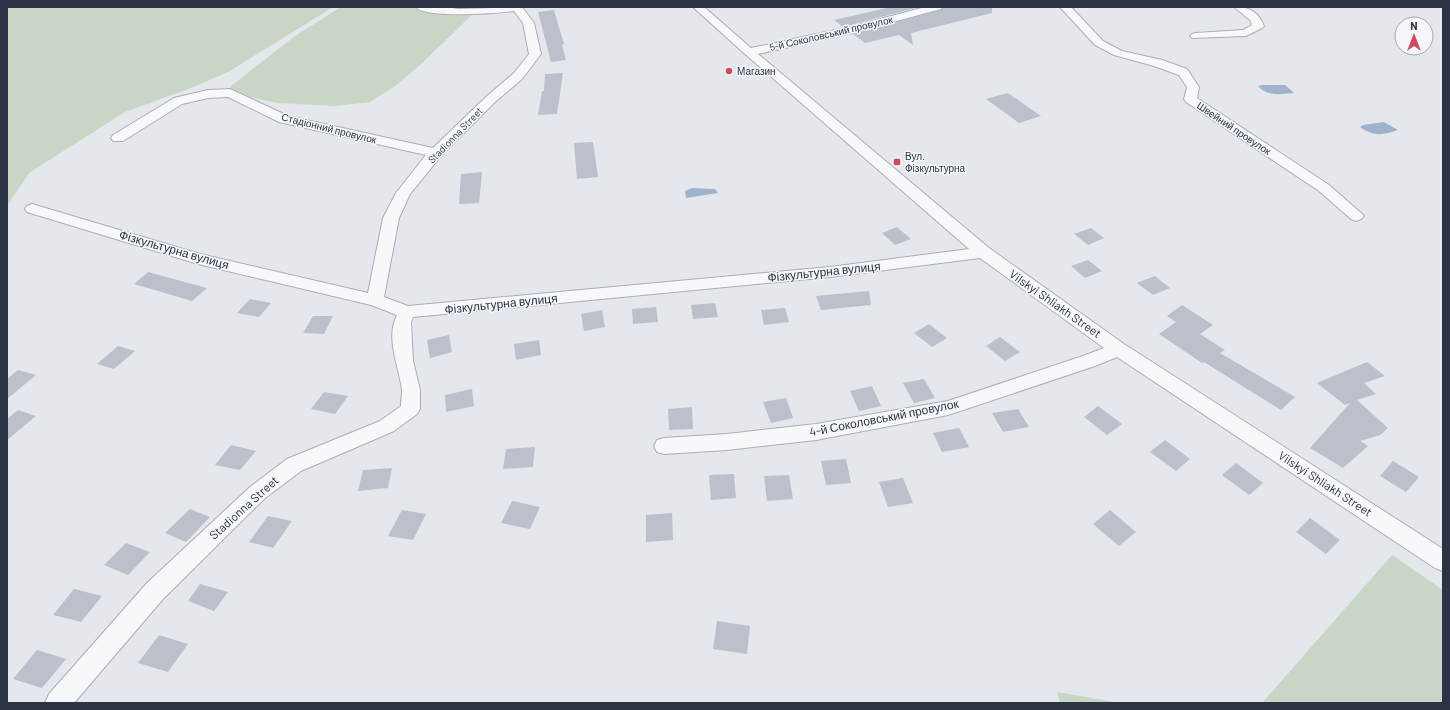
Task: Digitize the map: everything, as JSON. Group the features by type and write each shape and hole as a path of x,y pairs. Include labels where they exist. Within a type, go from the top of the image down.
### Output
{"street":[{"path":"421,7 458,12 517,8"},
{"name":"Vilskyi Shliakh Street","path":"698,7 983,252 1118,349 1443,561"},
{"name":"5-й Соколовський провулок","path":"749,52 856,29 937,7"},
{"name":"Швейний провулок","path":"1065,7 1098,43 1118,53 1183,72 1193,87 1190,99 1324,188 1356,216"},
{"path":"1196,36 1246,33 1258,26 1255,18 1239,7"},
{"name":"Stadionna Street","path":"375,300 390,218 403,193 435,154 491,99 518,76 535,54 528,24 517,8"},
{"name":"Стадіонний провулок","path":"118,138 178,101 208,94 230,93 284,119 425,150 435,154"},
{"name":"Фізкультурна вулиця","path":"32,209 198,259 375,300 406,312 830,272 983,252"},
{"name":"Stadionna Street","path":"58,703 155,591 257,493 294,465 387,426 410,409 411,390 404,361 402,334 402,322 406,312"},
{"name":"4-й Соколовський провулок","path":"664,446 727,442 816,432 948,408 1089,361 1118,349"}],"green space":[{"path":"7,7 333,7 228,72 191,88 125,112 29,173 7,206"},
{"path":"341,7 450,7 475,12 420,65 395,86 370,102 335,106 278,103 230,93 231,86 295,36"},
{"path":"1392,555 1443,590 1443,703 1262,703"},
{"path":"1057,692 1121,703 1060,703"}],"water":[{"path":"1285,85 1294,93 1279,94 1266,92 1258,86"},
{"path":"1384,122 1398,130 1388,133 1374,134 1360,127 1363,125"},
{"path":"692,188 715,189 718,193 686,198 685,191"}],"building":[{"path":"891,7 919,7 843,27 834,20"},
{"path":"943,7 992,7 992,13 911,33 913,45 899,35 865,43 853,34 941,10"},
{"path":"554,10 564,44 562,45 566,60 551,62 538,12"},
{"path":"563,73 557,114 538,115 542,91 544,91 545,74"},
{"path":"1008,93 1041,116 1019,123 986,99"},
{"path":"593,142 598,177 577,179 574,143"},
{"path":"482,172 479,203 459,204 461,174"},
{"path":"897,227 911,239 895,245 882,233"},
{"path":"1091,228 1104,238 1088,245 1074,234"},
{"path":"1088,260 1102,271 1085,278 1071,266"},
{"path":"148,272 207,288 192,301 134,284"},
{"path":"1155,276 1170,288 1153,295 1137,283"},
{"path":"869,291 871,305 821,310 816,296"},
{"path":"250,299 271,303 259,317 237,313"},
{"path":"715,303 718,317 693,319 691,305"},
{"path":"1182,305 1213,325 1200,334 1225,350 1220,353 1295,397 1281,410 1204,362 1202,363 1159,334 1176,322 1167,316"},
{"path":"656,307 658,322 633,324 632,309"},
{"path":"785,308 789,322 764,325 761,310"},
{"path":"602,310 605,327 584,331 581,314"},
{"path":"313,316 333,316 324,334 303,333"},
{"path":"929,324 947,338 932,347 914,333"},
{"path":"449,335 452,352 430,358 427,340"},
{"path":"1000,337 1020,352 1005,361 986,346"},
{"path":"539,340 541,355 516,360 514,344"},
{"path":"118,346 135,351 114,369 97,364"},
{"path":"1367,362 1385,376 1364,383 1376,394 1357,400 1388,428 1380,435 1360,441 1368,446 1343,468 1310,448 1350,403 1345,405 1317,383"},
{"path":"18,370 36,375 7,399 7,379"},
{"path":"924,379 935,398 914,403 903,383"},
{"path":"872,386 881,406 859,411 850,391"},
{"path":"472,389 474,406 446,412 445,395"},
{"path":"324,392 348,396 335,414 311,409"},
{"path":"786,398 793,418 771,423 763,402"},
{"path":"1098,406 1122,424 1107,435 1084,417"},
{"path":"692,407 693,429 669,430 668,409"},
{"path":"1018,409 1029,427 1003,432 992,413"},
{"path":"18,410 36,416 7,440 7,419"},
{"path":"959,428 969,447 942,452 933,433"},
{"path":"1165,440 1190,459 1176,471 1150,452"},
{"path":"231,445 256,451 240,470 215,465"},
{"path":"535,447 533,467 503,469 506,449"},
{"path":"846,459 851,483 826,485 821,461"},
{"path":"1393,461 1419,477 1406,492 1380,476"},
{"path":"1236,463 1263,483 1249,495 1222,475"},
{"path":"392,468 388,488 358,491 363,470"},
{"path":"734,474 736,498 711,500 709,475"},
{"path":"789,475 793,499 767,501 764,476"},
{"path":"903,478 913,503 888,507 879,482"},
{"path":"512,501 540,507 530,529 501,523"},
{"path":"190,509 210,517 186,542 165,533"},
{"path":"402,510 426,514 413,540 388,536"},
{"path":"1110,510 1136,532 1119,546 1093,524"},
{"path":"672,513 673,540 646,542 646,515"},
{"path":"268,516 292,521 273,548 249,542"},
{"path":"1310,518 1340,540 1326,554 1296,532"},
{"path":"126,543 150,552 128,575 104,565"},
{"path":"200,584 228,592 214,611 188,601"},
{"path":"74,589 102,596 81,622 53,615"},
{"path":"717,621 750,626 747,654 713,649"},
{"path":"159,635 188,644 168,672 138,663"},
{"path":"37,650 66,659 42,688 13,679"}],"place":[{"name":"Магазин","path":"729,71"},
{"name":"Вул. Фізкультурна","path":"897,162"}]}
